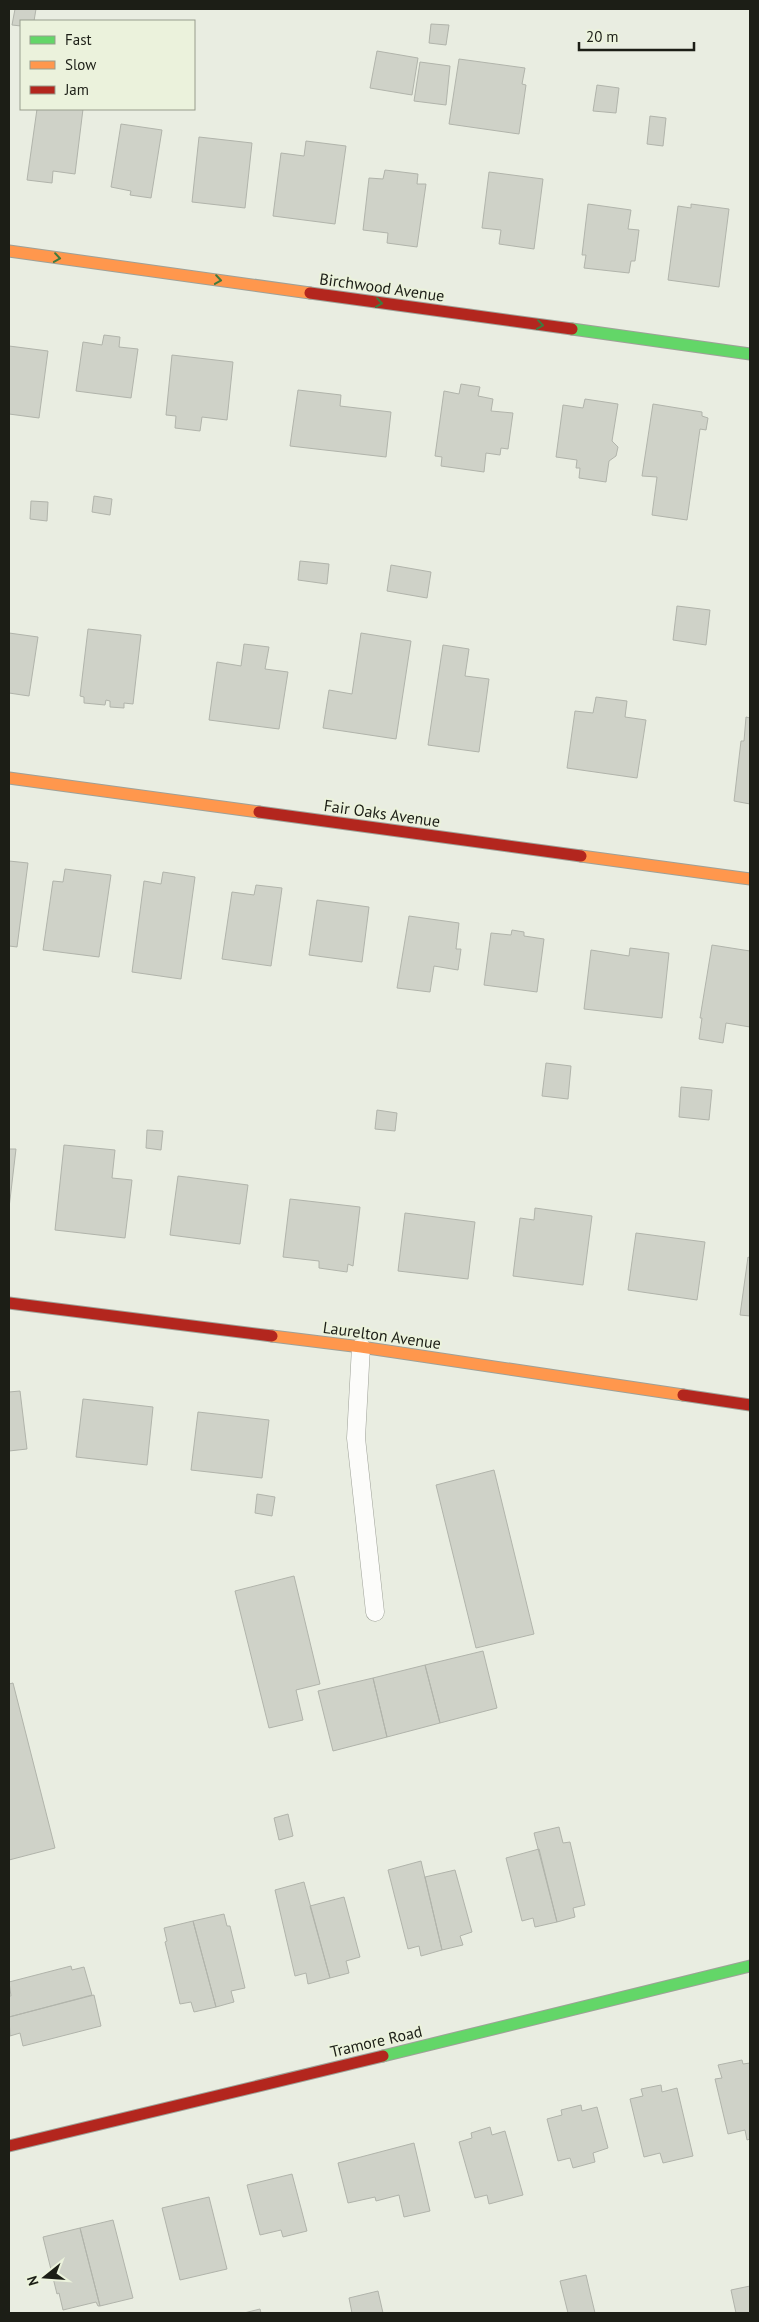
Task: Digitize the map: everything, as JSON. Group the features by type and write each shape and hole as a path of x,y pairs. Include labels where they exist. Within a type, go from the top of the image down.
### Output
{"street":[{"name":"Birchwood Avenue","path":"9,251 750,354"},
{"name":"Fair Oaks Avenue","path":"9,778 750,879"},
{"name":"Laurelton Avenue","path":"9,1304 361,1347 750,1405"},
{"name":"Tramore Road","path":"9,2146 750,1966"}],"lane":[{"path":"361,1347 356,1438 375,1612"}],"building":[{"path":"15,9 36,9 34,20 20,20 20,26 12,25"},
{"path":"431,24 449,25 446,45 429,43"},
{"path":"377,51 418,58 412,95 370,88"},
{"path":"459,59 525,68 522,84 526,85 519,134 449,124"},
{"path":"420,62 450,66 446,105 414,101"},
{"path":"597,85 619,88 616,113 593,111"},
{"path":"37,110 83,110 75,174 53,171 52,183 27,180"},
{"path":"650,116 666,118 663,146 647,144"},
{"path":"121,124 162,130 151,198 130,195 131,191 111,187"},
{"path":"199,137 252,143 245,208 192,202"},
{"path":"306,141 346,146 335,224 273,216 281,153 304,156"},
{"path":"385,170 418,174 417,184 426,184 417,247 387,243 388,233 363,230 369,178 383,179"},
{"path":"489,172 543,179 534,249 499,244 501,230 482,228"},
{"path":"588,204 631,210 628,229 639,230 635,261 631,261 629,273 584,268 586,255 582,255"},
{"path":"691,204 729,209 719,287 668,280 678,206 691,208"},
{"path":"104,335 120,337 119,347 138,349 131,398 76,391 83,342 102,345"},
{"path":"9,346 48,351 39,418 9,414"},
{"path":"172,355 233,362 227,420 202,417 200,431 175,428 176,416 166,415"},
{"path":"461,384 480,387 478,396 493,399 491,411 513,413 508,449 501,448 500,455 486,453 484,472 441,466 442,457 435,456 444,391 459,394"},
{"path":"298,390 341,395 340,406 391,412 386,457 290,446"},
{"path":"585,399 618,404 612,441 618,447 616,456 609,461 606,482 579,478 580,468 576,468 577,460 556,457 563,405 583,408"},
{"path":"653,404 702,412 702,416 708,418 706,430 700,429 687,520 652,515 657,477 642,476"},
{"path":"94,496 112,499 110,515 92,512"},
{"path":"31,501 48,502 47,521 30,519"},
{"path":"300,561 329,564 327,584 298,580"},
{"path":"391,565 431,572 427,598 387,591"},
{"path":"677,606 710,610 706,645 673,640"},
{"path":"88,629 141,635 133,704 124,703 124,708 110,707 110,701 106,700 105,705 84,703 84,697 80,696"},
{"path":"9,633 38,637 29,696 9,693"},
{"path":"361,633 411,641 396,739 323,728 329,690 352,694"},
{"path":"244,644 269,647 265,669 288,672 279,729 209,720 217,662 241,666"},
{"path":"443,645 469,649 465,676 489,679 479,752 428,745"},
{"path":"596,697 627,701 625,717 646,720 637,778 567,768 575,711 593,713"},
{"path":"746,717 750,718 750,804 734,801 741,741 744,741"},
{"path":"9,861 28,863 17,947 9,946"},
{"path":"65,869 111,875 99,957 43,950 53,881 63,882"},
{"path":"163,872 195,877 181,979 132,972 144,881 161,884"},
{"path":"256,885 282,888 271,966 222,959 232,892 254,895"},
{"path":"317,900 369,907 362,962 309,955"},
{"path":"409,916 459,923 456,949 461,949 458,970 434,966 430,992 397,988"},
{"path":"512,930 524,932 524,936 544,939 537,992 484,985 491,933 511,935"},
{"path":"712,945 750,951 750,1027 726,1023 723,1043 699,1039 702,1018 700,1018"},
{"path":"630,948 669,953 662,1018 584,1009 591,950 629,956"},
{"path":"546,1063 571,1066 568,1099 542,1096"},
{"path":"681,1087 712,1090 709,1120 679,1117"},
{"path":"377,1110 397,1113 395,1131 375,1129"},
{"path":"147,1130 163,1131 161,1150 146,1148"},
{"path":"64,1145 115,1150 112,1178 132,1180 125,1238 55,1230"},
{"path":"9,1149 16,1149 9,1208"},
{"path":"178,1176 248,1185 240,1244 170,1235"},
{"path":"290,1199 360,1207 353,1266 348,1264 347,1272 319,1268 319,1261 283,1257"},
{"path":"535,1208 592,1216 583,1285 513,1276 520,1218 534,1220"},
{"path":"405,1213 475,1222 468,1279 398,1271"},
{"path":"636,1233 705,1242 697,1300 628,1290"},
{"path":"748,1257 750,1258 750,1316 740,1315"},
{"path":"20,1391 27,1449 9,1451 9,1392"},
{"path":"83,1399 153,1407 147,1465 76,1457"},
{"path":"198,1412 269,1420 262,1478 191,1470"},
{"path":"494,1470 534,1634 476,1648 436,1485"},
{"path":"257,1494 275,1497 272,1516 255,1513"},
{"path":"294,1576 320,1684 296,1690 303,1720 269,1728 235,1591"},
{"path":"483,1651 497,1708 440,1723 425,1665"},
{"path":"425,1665 440,1723 387,1737 373,1678"},
{"path":"373,1678 387,1737 333,1751 318,1691"},
{"path":"13,1683 55,1848 9,1860 9,1684"},
{"path":"288,1814 293,1836 279,1840 274,1818"},
{"path":"559,1827 563,1843 570,1842 585,1905 573,1908 575,1917 557,1922 534,1833"},
{"path":"539,1849 557,1922 535,1927 533,1918 522,1921 506,1858"},
{"path":"421,1861 442,1950 421,1956 419,1946 408,1949 388,1870"},
{"path":"455,1870 472,1932 460,1936 463,1945 442,1950 425,1877"},
{"path":"304,1882 330,1978 308,1984 306,1973 295,1976 275,1890"},
{"path":"344,1897 360,1957 346,1961 349,1973 330,1978 310,1906"},
{"path":"224,1914 227,1926 230,1926 245,1988 231,1991 234,2002 216,2007 193,1921"},
{"path":"193,1921 216,2007 194,2012 191,2002 180,2004 165,1942 167,1941 164,1928"},
{"path":"71,1966 72,1970 84,1967 92,1995 9,2017 9,1996 11,1996 9,1982"},
{"path":"94,1995 101,2026 23,2046 20,2033 10,2036 9,2017"},
{"path":"742,2060 743,2064 750,2063 750,2139 747,2140 745,2130 728,2134 715,2079 722,2078 718,2065"},
{"path":"661,2085 662,2092 677,2088 693,2156 663,2163 660,2153 644,2157 630,2099 643,2096 641,2089"},
{"path":"581,2105 582,2111 597,2107 608,2148 593,2153 595,2162 573,2168 570,2158 558,2161 547,2119 562,2115 561,2110"},
{"path":"490,2127 492,2135 505,2131 523,2195 489,2204 487,2195 475,2198 459,2142 472,2138 471,2133"},
{"path":"414,2143 430,2211 404,2217 399,2195 376,2201 375,2197 348,2203 338,2163"},
{"path":"292,2174 307,2231 283,2237 281,2230 260,2235 247,2185"},
{"path":"209,2197 227,2269 180,2280 162,2208"},
{"path":"113,2220 133,2298 100,2306 80,2228"},
{"path":"80,2228 100,2306 96,2302 63,2310 59,2293 57,2294 43,2237"},
{"path":"586,2275 595,2313 568,2313 560,2281"},
{"path":"750,2286 750,2313 736,2313 731,2290"},
{"path":"378,2291 383,2313 352,2313 349,2298"},
{"path":"260,2309 261,2313 244,2313"}],"traffic: fast":[{"path":"572,329 750,354"},
{"path":"383,2056 750,1966"}],"traffic: slow":[{"path":"9,251 310,293"},
{"path":"9,778 259,812"},
{"path":"581,856 750,879"},
{"path":"272,1336 361,1347 683,1395"}],"traffic: jam":[{"path":"310,293 572,329"},
{"path":"259,812 581,856"},
{"path":"9,1303 272,1336"},
{"path":"683,1395 750,1405"},
{"path":"9,2146 383,2056"}]}
